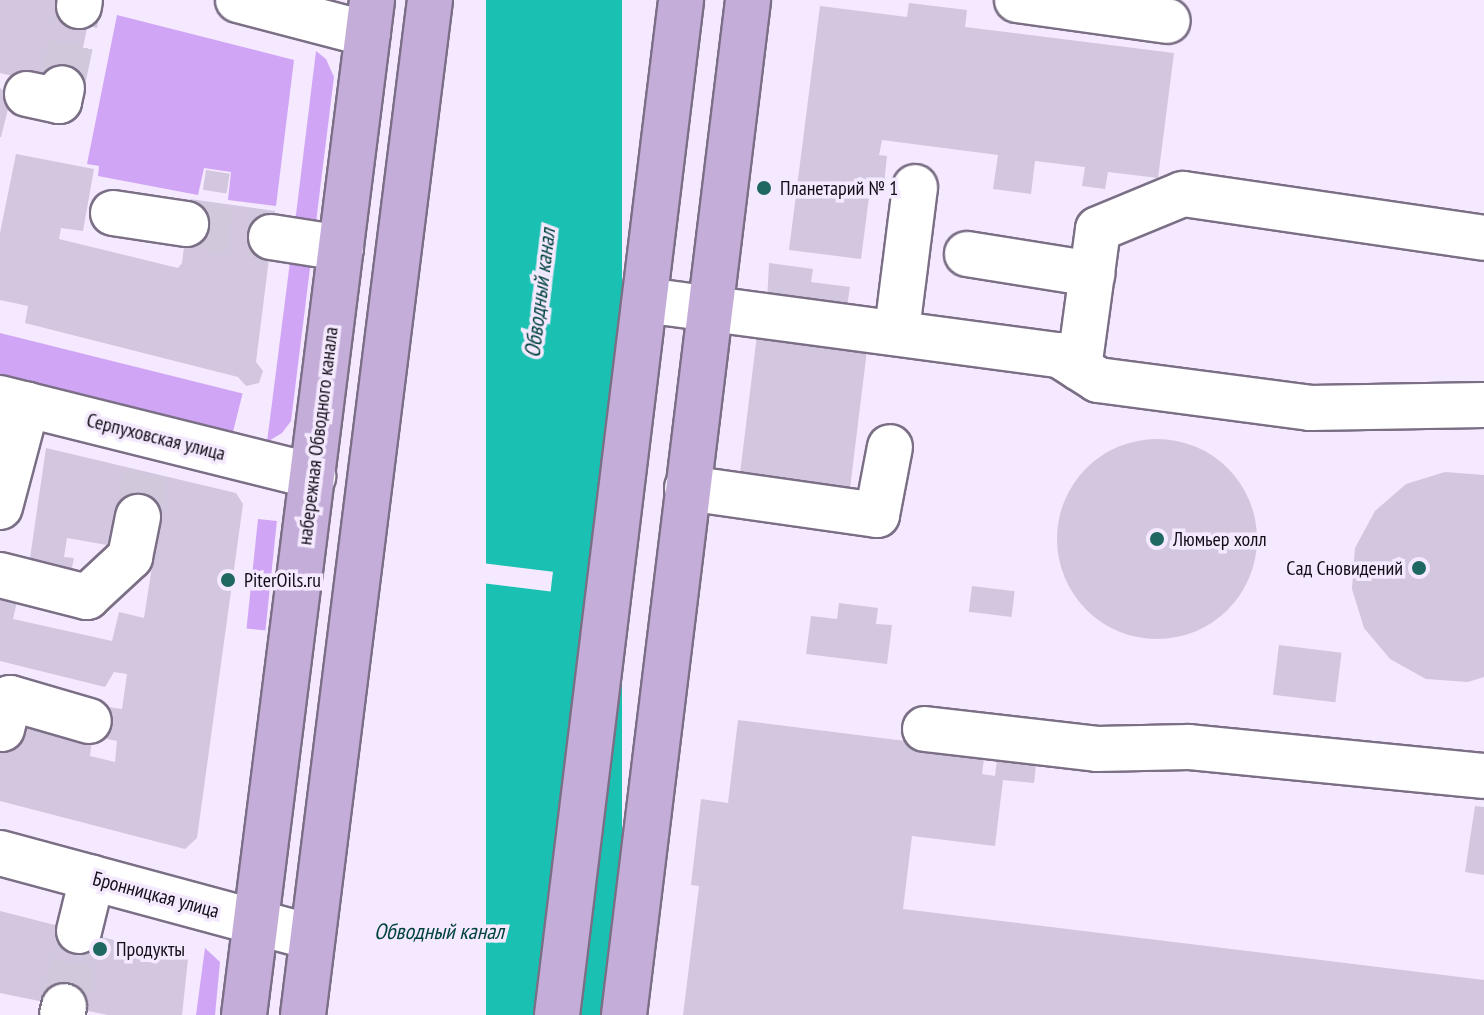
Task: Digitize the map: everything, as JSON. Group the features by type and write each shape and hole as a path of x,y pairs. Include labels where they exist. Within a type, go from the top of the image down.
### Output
{"main road":[{"path":"303,1015 430,0"},
{"path":"557,1015 681,0"},
{"path":"624,1015 748,0"},
{"name":"набережная Обводного канала","path":"244,1015 370,17"}],"street":[{"path":"238,0 370,17"},
{"path":"1017,0 1168,21"},
{"path":"897,330 915,187"},
{"path":"1079,368 1098,229 1183,194 1484,238"},
{"path":"113,213 186,224"},
{"path":"271,237 341,248"},
{"path":"967,254 1092,274"},
{"path":"645,300 897,330 1059,355 1098,380 1310,408 1484,405"},
{"path":"0,507 14,402"},
{"name":"Серпуховская улица","path":"14,402 150,453 313,476"},
{"path":"687,488 877,515 890,447"},
{"path":"0,575 87,597 130,557 138,517"},
{"path":"2,729 10,698 89,721"},
{"path":"925,729 1097,749 1189,747 1484,776"},
{"name":"Бронницкая улица","path":"0,853 312,937"},
{"path":"79,931 92,878"}],"shaded area":[{"path":"117,15 294,60 276,206 228,200 231,172 204,168 198,195 98,176 99,166 87,164"},
{"path":"316,51 326,59 334,77 315,230 294,231"},
{"path":"291,254 311,260 291,421 282,433 267,442"},
{"path":"0,333 243,393 231,438 0,380"},
{"path":"258,519 277,521 265,630 247,628"},
{"path":"205,948 220,962 215,1015 196,1015"}],"water":[{"name":"Обводный канал","path":"486,0 622,0 622,1015 486,1015"}],"pier":[{"path":"451,248 455,249 427,361 423,360"},
{"path":"417,555 553,572 551,592 415,575"}],"building":[{"path":"0,0 57,0 91,9 74,91 0,73"},
{"path":"909,3 967,10 965,27 1174,53 1158,178 1108,172 1105,189 1082,186 1085,167 1035,161 1031,194 993,189 998,155 882,140 879,155 887,156 884,184 871,182 861,259 789,250 820,6 907,17"},
{"path":"0,88 11,97 1,137 0,137"},
{"path":"16,154 94,169 83,231 61,228 59,239 178,268 182,263 190,199 275,211 256,362 263,371 259,383 246,386 238,377 25,323 28,306 0,300 0,233"},
{"path":"206,170 230,174 227,194 203,190"},
{"path":"769,263 813,269 811,282 850,287 846,313 767,302"},
{"path":"757,335 867,349 850,489 740,476"},
{"name":"Люмьер холл","path":"1157,439 1195,447 1228,468 1249,501 1257,539 1249,577 1228,610 1195,631 1157,639 1119,631 1086,610 1065,577 1057,539 1065,501 1086,468 1119,447"},
{"path":"46,448 236,493 243,504 197,838 185,849 0,801 0,729 16,720 92,740 90,756 115,762 117,741 103,738 108,707 122,709 127,674 114,672 105,687 0,661 0,585 20,589 13,619 112,641 119,612 144,618 159,521 124,548 67,538 64,557 74,558 69,582 28,572"},
{"name":"Сад Сновидений","path":"1445,472 1484,475 1484,677 1468,682 1426,679 1390,659 1364,628 1352,589 1355,548 1375,511 1406,484"},
{"path":"972,586 1015,591 1012,617 969,612"},
{"path":"839,603 878,608 876,624 892,625 887,664 806,654 811,616 837,619"},
{"path":"1279,645 1342,653 1335,702 1273,695"},
{"path":"738,720 985,751 982,774 995,776 998,751 1037,756 1034,783 1003,780 995,846 912,836 903,909 1484,980 1484,1015 683,1015 699,886 691,885 701,799 728,803"},
{"path":"1475,806 1484,807 1484,875 1465,872"},
{"path":"0,911 188,959 182,1015 108,1015 0,993"}],"tunnel":[{"path":"62,88 79,6"},
{"path":"186,224 271,237"},
{"path":"138,517 146,470"},
{"path":"64,1006 79,931"}],"place":[{"name":"Планетарий № 1","path":"764,188"},
{"name":"Люмьер холл","path":"1157,539"},
{"name":"Сад Сновидений","path":"1419,568"},
{"name":"PiterOils.ru","path":"228,580"},
{"name":"Продукты","path":"100,949"}]}
